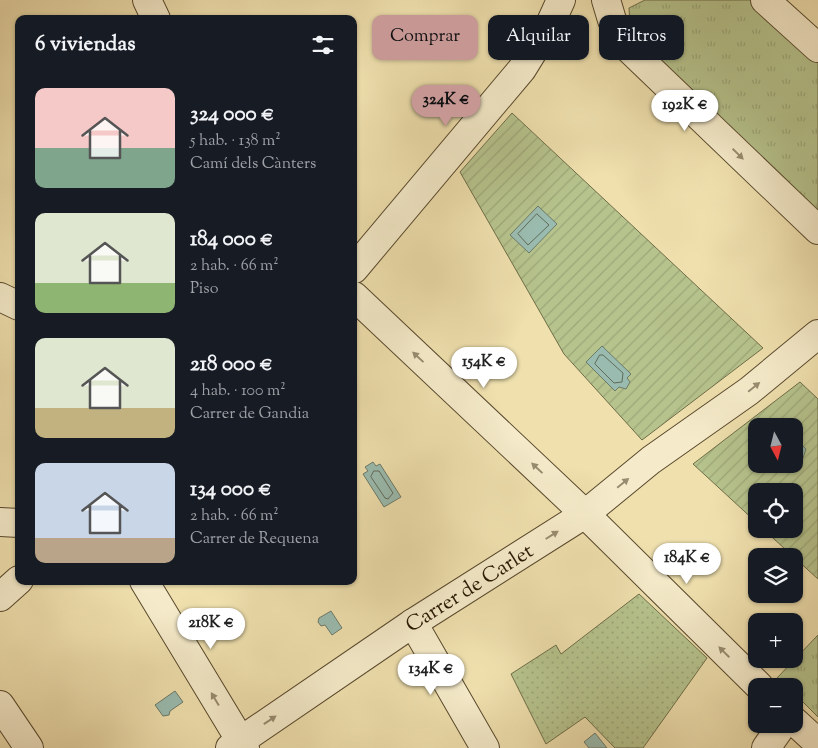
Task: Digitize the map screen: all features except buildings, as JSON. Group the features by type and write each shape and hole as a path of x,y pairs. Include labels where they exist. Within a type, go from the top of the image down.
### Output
{"street":[{"path":"147,0 154,15"},
{"path":"357,265 522,69 551,22 561,0"},
{"path":"606,0 612,20 625,45 818,230"},
{"path":"765,0 815,38"},
{"path":"0,297 15,304"},
{"path":"357,299 585,514 751,678"},
{"name":"Carrer de Carlet","path":"238,746 413,623 585,514 651,460 749,391 818,334"},
{"path":"0,522 15,523"},
{"path":"0,597 15,584"},
{"path":"146,585 238,746"},
{"path":"413,623 486,748"},
{"path":"0,705 29,748"},
{"path":"803,729 818,743"},
{"path":"766,748 777,733"}],"green space":[{"path":"645,0 753,0 818,56 818,223 651,60 684,60 684,15 629,15 629,8"},
{"path":"512,113 763,348 642,440 564,354 460,172"},
{"path":"800,382 818,399 818,579 803,565 803,548 784,548 773,538 803,538 803,483 748,483 748,515 693,464 748,422 748,473 803,473 803,418 753,418"},
{"path":"639,594 707,658 643,748 615,748 585,717 546,744 511,674 556,645 561,654"},
{"path":"818,635 818,717 803,702 803,678 777,678 787,668 803,668 803,651"}],"water":[{"path":"538,206 557,224 529,253 510,235"},
{"path":"602,346 631,374 627,378 630,382 626,389 619,387 615,391 586,362"},
{"path":"803,446 806,449 803,458"},
{"path":"373,462 376,466 380,464 401,497 384,507 363,474 368,471 365,467"},
{"path":"331,611 342,628 332,635 325,625 321,626 318,622 319,618"},
{"path":"175,691 183,702 170,711 169,715 163,716 155,705"},
{"path":"595,733 607,748 589,748 584,742"}]}
